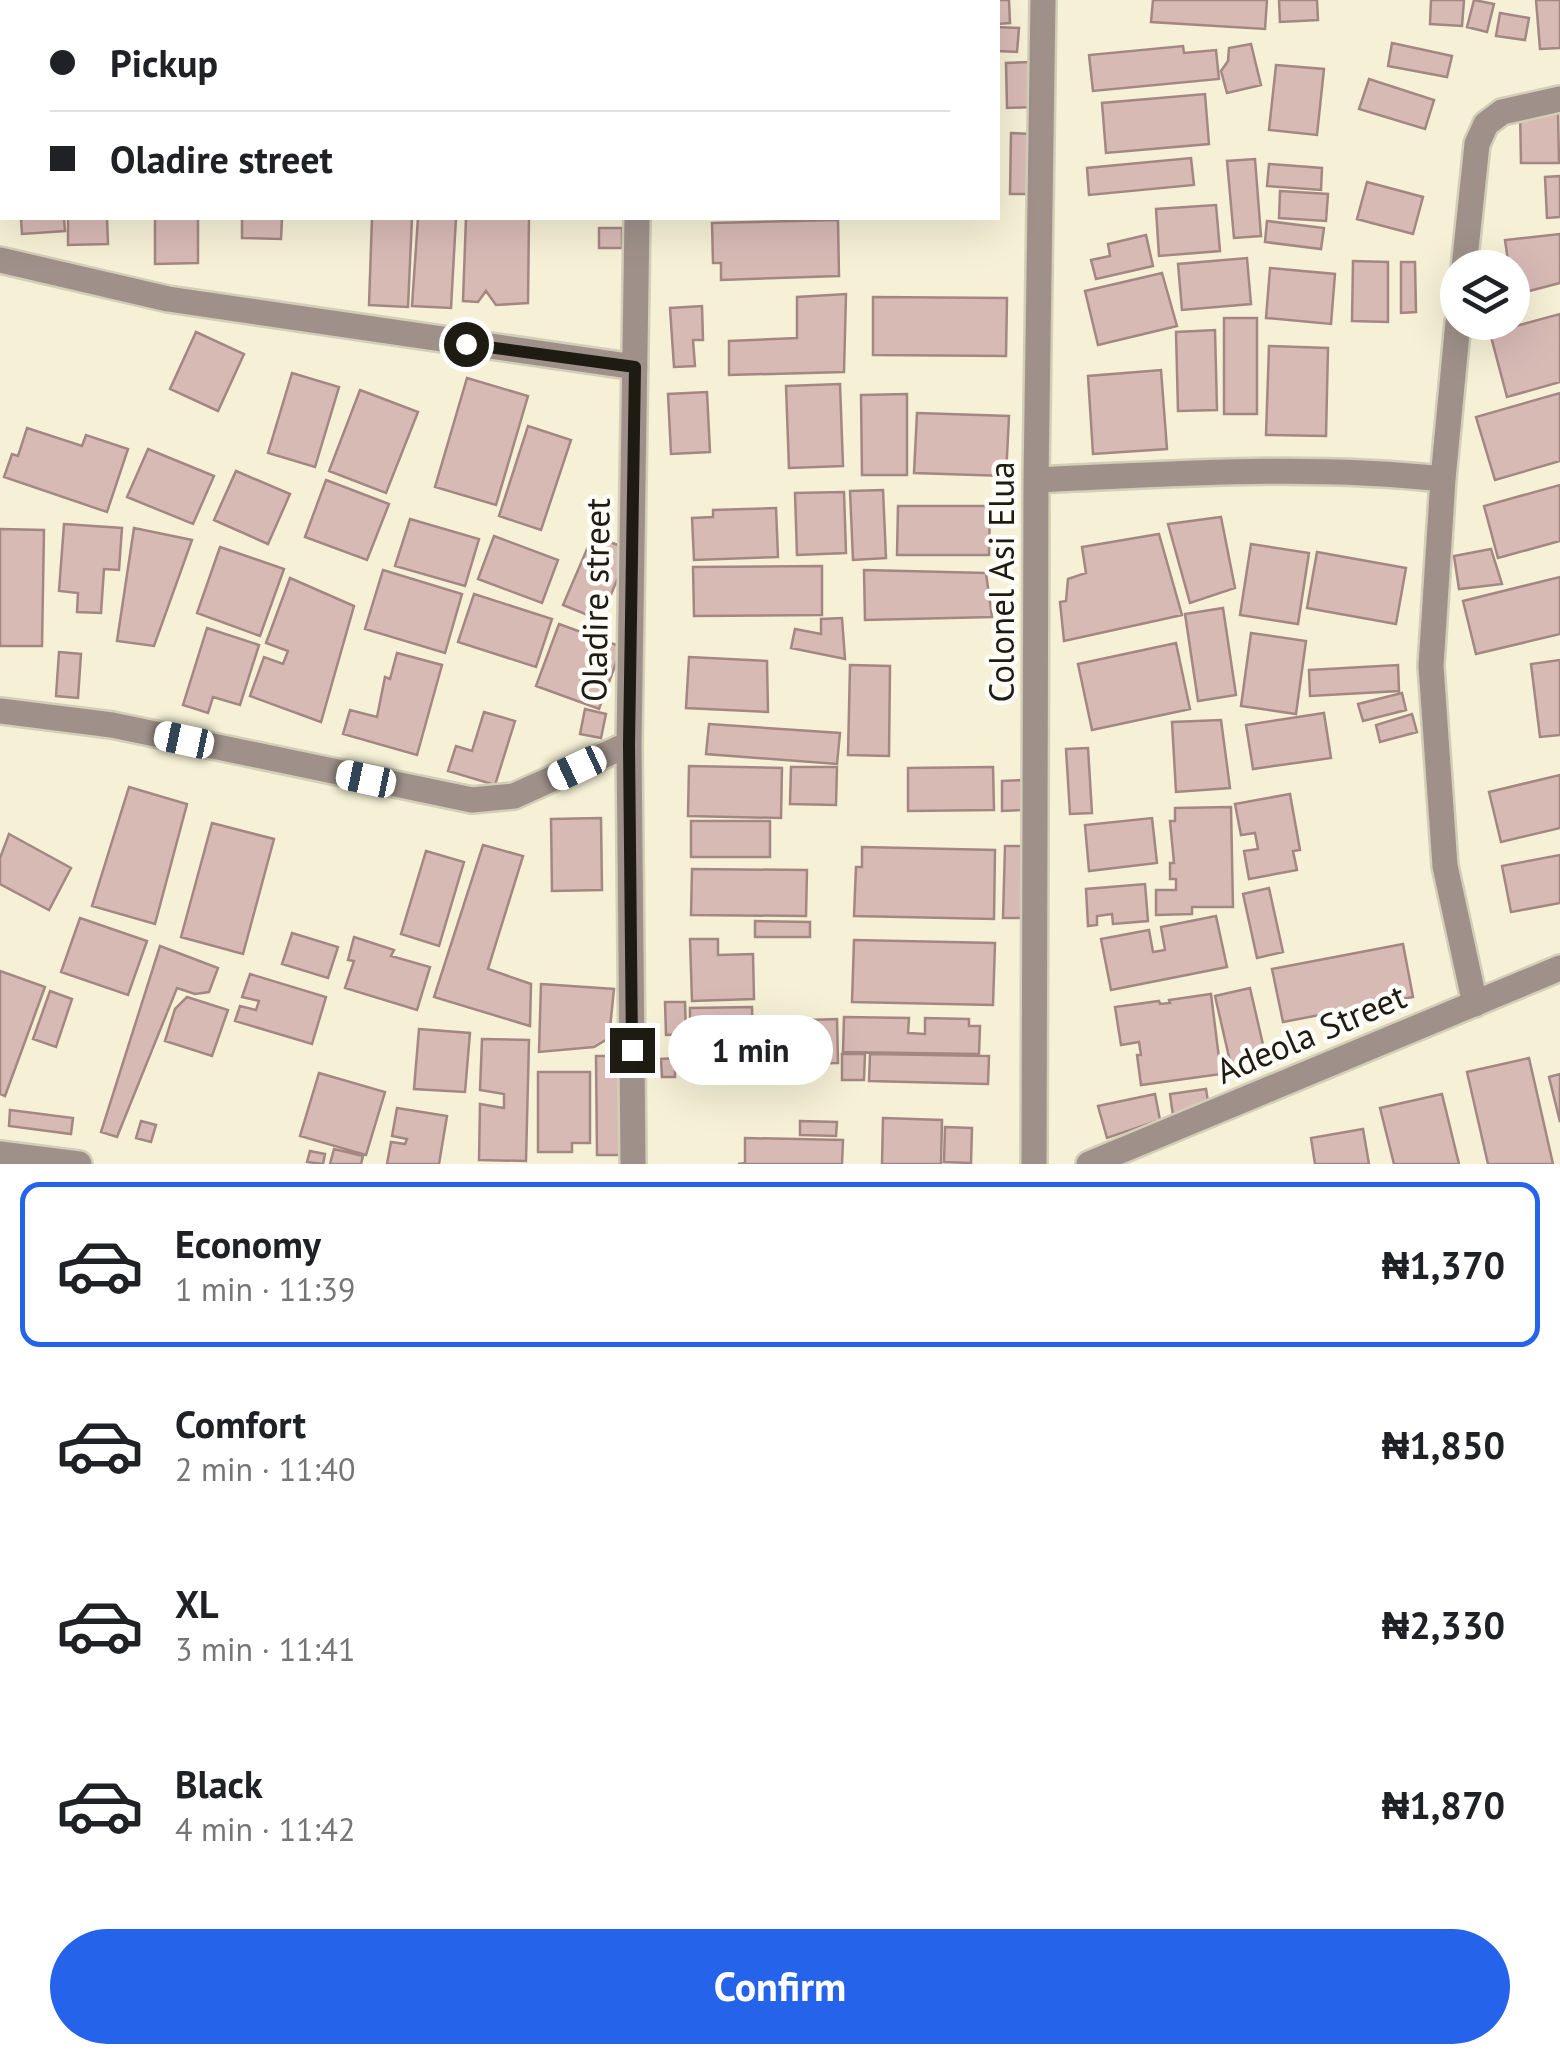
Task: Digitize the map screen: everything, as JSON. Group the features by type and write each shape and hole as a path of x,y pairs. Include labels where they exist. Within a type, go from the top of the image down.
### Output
{"street":[{"name":"Colonel Asi Elua","path":"1034,1164 1036,480 1043,0"},
{"path":"1466,250 1477,144 1486,124 1502,112 1560,99"},
{"name":"Oladire street","path":"633,1164 629,744 637,220"},
{"path":"0,260 168,299 635,367"},
{"path":"1456,340 1442,479 1433,686 1445,866 1476,1004"},
{"path":"1036,480 1281,469 1369,471 1442,479"},
{"path":"0,711 112,725 472,800 514,796 629,744"},
{"name":"Adeola Street","path":"1089,1164 1560,968"},
{"path":"0,1154 80,1164"}],"building":[{"path":"1000,0 1009,0 1010,23 1000,24"},
{"path":"1153,0 1267,0 1265,29 1151,22"},
{"path":"1279,0 1317,0 1318,20 1280,22"},
{"path":"1431,0 1464,0 1462,26 1430,24"},
{"path":"1474,0 1494,4 1487,32 1467,27"},
{"path":"1536,0 1560,0 1560,48 1540,49"},
{"path":"1500,13 1529,18 1525,40 1496,36"},
{"path":"1000,27 1019,28 1017,52 1000,51"},
{"path":"1392,43 1452,56 1447,77 1388,66"},
{"path":"1251,44 1261,85 1227,93 1221,71 1228,61 1229,48"},
{"path":"1183,46 1184,53 1216,50 1219,79 1093,91 1089,55"},
{"path":"1031,62 1033,107 1007,108 1006,63"},
{"path":"1276,65 1324,69 1317,135 1269,130"},
{"path":"1369,79 1434,100 1425,129 1359,109"},
{"path":"1205,94 1209,144 1106,153 1102,103"},
{"path":"1520,110 1558,110 1559,163 1521,163"},
{"path":"1011,133 1033,134 1033,194 1010,194"},
{"path":"1191,158 1194,185 1089,195 1087,168"},
{"path":"1255,159 1261,236 1234,238 1227,161"},
{"path":"1269,164 1322,168 1321,190 1267,186"},
{"path":"1560,176 1560,217 1547,218 1545,177"},
{"path":"1367,182 1423,197 1413,234 1357,219"},
{"path":"1280,191 1328,194 1326,221 1279,218"},
{"path":"1216,205 1220,251 1159,256 1156,209"},
{"path":"21,220 64,220 65,231 22,234"},
{"path":"68,220 107,220 108,244 68,245"},
{"path":"155,220 198,220 198,263 155,264"},
{"path":"242,220 282,220 281,239 242,238"},
{"path":"372,220 412,220 408,307 369,305"},
{"path":"418,220 456,220 451,308 412,306"},
{"path":"466,220 529,220 528,303 496,305 486,291 478,302 463,301"},
{"path":"838,220 839,276 721,280 721,263 713,263 712,223"},
{"path":"1267,221 1324,228 1321,249 1265,242"},
{"path":"599,228 622,228 622,248 599,248"},
{"path":"1560,234 1560,283 1530,291 1530,250 1506,250 1505,240"},
{"path":"1146,235 1153,266 1096,279 1091,260 1110,256 1108,244"},
{"path":"1247,258 1251,304 1182,310 1178,264"},
{"path":"1353,261 1388,262 1388,322 1352,321"},
{"path":"1401,262 1415,262 1416,312 1401,313"},
{"path":"1270,268 1335,274 1331,324 1266,318"},
{"path":"1162,273 1177,326 1098,345 1085,291"},
{"path":"846,294 844,372 729,375 729,341 797,338 797,297"},
{"path":"873,297 1007,298 1006,356 873,355"},
{"path":"702,306 703,340 693,340 695,366 674,367 670,308"},
{"path":"1560,314 1560,382 1507,397 1492,340 1530,340 1530,322"},
{"path":"1224,318 1257,318 1257,414 1224,414"},
{"path":"1215,330 1217,410 1178,411 1176,332"},
{"path":"196,332 244,354 218,411 170,389"},
{"path":"1269,346 1328,348 1326,436 1266,435"},
{"path":"1161,370 1167,449 1093,454 1088,376"},
{"path":"292,373 339,387 315,467 268,453"},
{"path":"467,378 528,396 496,505 435,487"},
{"path":"840,384 843,466 789,468 786,386"},
{"path":"360,390 418,412 386,493 329,471"},
{"path":"707,392 710,452 671,454 668,394"},
{"path":"1560,393 1560,461 1495,480 1476,417"},
{"path":"907,394 907,475 862,475 861,395"},
{"path":"917,413 1009,416 1006,476 914,473"},
{"path":"528,426 571,440 541,530 499,516"},
{"path":"27,428 82,446 86,435 128,449 107,512 4,477 12,454 18,456"},
{"path":"148,449 214,476 193,524 127,497"},
{"path":"236,471 290,494 268,544 214,520"},
{"path":"326,480 389,504 367,560 305,537"},
{"path":"1560,485 1560,541 1498,558 1484,506"},
{"path":"883,490 886,558 853,560 850,491"},
{"path":"844,492 846,553 797,555 795,493"},
{"path":"898,506 990,506 989,555 897,555"},
{"path":"776,508 778,557 694,560 692,518 713,517 713,510"},
{"path":"1221,517 1235,588 1190,603 1168,524"},
{"path":"410,519 479,539 465,586 395,566"},
{"path":"64,524 122,528 119,570 104,569 101,613 77,612 78,593 59,591"},
{"path":"134,528 192,540 154,646 117,641"},
{"path":"0,529 44,530 42,646 0,646"},
{"path":"1159,534 1182,615 1064,641 1060,602 1066,601 1068,579 1086,573 1082,547"},
{"path":"593,535 630,550 600,620 563,605"},
{"path":"494,536 558,560 542,603 478,579"},
{"path":"1251,544 1309,553 1298,624 1240,615"},
{"path":"220,547 284,569 260,636 197,613"},
{"path":"1491,549 1502,584 1459,589 1454,556"},
{"path":"1317,552 1406,568 1396,624 1307,608"},
{"path":"822,566 822,615 694,616 693,567"},
{"path":"383,570 462,594 445,653 365,629"},
{"path":"864,570 986,573 992,617 865,620"},
{"path":"1560,577 1560,634 1476,654 1463,601"},
{"path":"290,578 354,606 321,722 250,696 264,657 283,664 288,651 266,643"},
{"path":"474,594 552,619 536,667 458,642"},
{"path":"1223,608 1236,695 1198,701 1185,614"},
{"path":"842,618 845,659 791,648 795,629 821,634 821,619"},
{"path":"559,624 622,647 599,709 536,686"},
{"path":"207,628 259,645 240,705 213,697 208,713 183,705"},
{"path":"1251,633 1306,641 1296,714 1241,706"},
{"path":"1176,643 1190,709 1092,730 1078,664"},
{"path":"59,652 81,654 78,698 56,696"},
{"path":"397,653 442,665 417,755 343,734 350,710 377,717 385,677 390,679"},
{"path":"689,657 767,661 768,712 686,708"},
{"path":"1560,660 1560,735 1540,737 1531,664"},
{"path":"850,665 890,666 889,756 848,755"},
{"path":"1398,665 1399,691 1310,696 1309,670"},
{"path":"1402,693 1406,710 1363,721 1358,704"},
{"path":"585,709 606,714 601,738 580,734"},
{"path":"484,712 515,721 495,785 448,771 456,746 472,751"},
{"path":"1324,713 1331,758 1253,769 1246,725"},
{"path":"1412,714 1417,732 1380,742 1376,725"},
{"path":"1221,720 1230,788 1176,792 1172,722"},
{"path":"709,724 840,733 837,764 706,754"},
{"path":"1088,748 1092,813 1070,814 1066,749"},
{"path":"689,766 782,768 781,818 688,816"},
{"path":"791,767 837,767 836,805 790,804"},
{"path":"993,767 994,810 908,811 908,768"},
{"path":"1560,775 1560,828 1501,842 1489,792"},
{"path":"1024,780 1024,810 1002,811 1002,781"},
{"path":"129,787 187,804 155,924 92,906"},
{"path":"1290,794 1300,850 1293,851 1297,870 1249,879 1244,851 1258,849 1255,833 1241,835 1235,804"},
{"path":"1231,807 1233,907 1192,907 1192,914 1156,915 1156,890 1176,890 1176,879 1170,879 1170,863 1174,863 1170,821 1175,821 1175,808"},
{"path":"601,818 602,890 552,891 551,819"},
{"path":"1152,818 1157,863 1089,871 1085,825"},
{"path":"691,821 770,821 770,857 691,857"},
{"path":"212,823 274,839 243,954 181,937"},
{"path":"9,834 71,868 49,910 0,884 0,858"},
{"path":"483,845 523,856 488,969 531,984 530,1026 434,997"},
{"path":"1005,846 1023,846 1021,918 1003,918"},
{"path":"862,847 995,850 994,919 854,916 856,867 862,867"},
{"path":"426,851 464,862 439,946 401,934"},
{"path":"1560,855 1560,903 1511,912 1502,866"},
{"path":"692,869 807,870 806,916 691,915"},
{"path":"1145,884 1148,921 1113,924 1112,914 1097,916 1097,925 1088,926 1086,889"},
{"path":"1269,888 1283,952 1257,958 1243,894"},
{"path":"1216,916 1227,967 1111,990 1101,939 1149,930 1153,952 1165,950 1161,927"},
{"path":"80,918 147,941 128,995 61,972"},
{"path":"755,921 810,922 810,937 755,937"},
{"path":"292,933 338,947 328,978 282,964"},
{"path":"354,937 394,950 391,956 430,967 417,1010 345,988 354,961 348,960"},
{"path":"690,939 718,939 718,955 753,954 754,999 692,1001"},
{"path":"854,940 995,943 993,1005 852,1002"},
{"path":"1403,944 1413,997 1283,1022 1272,969"},
{"path":"160,946 218,968 209,992 195,994 177,988 117,1137 101,1132"},
{"path":"0,971 45,987 5,1096 0,1094"},
{"path":"250,974 326,997 312,1044 235,1021 240,1006 256,1010 259,1001 242,997"},
{"path":"541,984 614,989 609,1038 594,1047 539,1052"},
{"path":"1250,988 1267,1062 1232,1070 1215,996"},
{"path":"50,991 72,999 56,1047 33,1039"},
{"path":"1211,994 1221,1074 1141,1085 1139,1042 1121,1045 1115,1007 1170,1003 1169,1000"},
{"path":"187,997 228,1010 212,1056 165,1041 175,1009"},
{"path":"665,1002 685,1002 686,1034 666,1035"},
{"path":"752,1007 753,1042 690,1044 690,1008"},
{"path":"844,1017 909,1018 908,1033 925,1034 925,1018 969,1019 969,1026 980,1026 979,1054 843,1052"},
{"path":"837,1019 838,1063 786,1064 785,1058 780,1058 778,1021"},
{"path":"419,1029 470,1033 465,1092 414,1089"},
{"path":"482,1039 529,1040 526,1161 479,1160 480,1104 504,1108 504,1094 480,1090"},
{"path":"842,1054 865,1054 864,1080 842,1080"},
{"path":"870,1054 989,1056 988,1084 869,1081"},
{"path":"596,1056 620,1056 620,1155 597,1155"},
{"path":"675,1058 675,1077 662,1077 661,1059"},
{"path":"1529,1058 1553,1164 1488,1164 1467,1072"},
{"path":"538,1072 590,1072 590,1143 572,1143 572,1152 538,1152"},
{"path":"319,1073 385,1092 366,1155 300,1136"},
{"path":"1560,1074 1560,1122 1549,1077"},
{"path":"1206,1089 1209,1108 1173,1116 1170,1094"},
{"path":"1155,1094 1160,1120 1107,1138 1098,1106"},
{"path":"1442,1094 1459,1164 1394,1164 1380,1108"},
{"path":"397,1108 447,1116 439,1164 387,1164 391,1142 405,1144 407,1139 392,1136"},
{"path":"10,1110 73,1118 71,1134 9,1126"},
{"path":"883,1118 942,1120 941,1164 882,1164"},
{"path":"141,1121 156,1125 151,1142 136,1138"},
{"path":"800,1121 837,1122 836,1136 800,1135"},
{"path":"945,1127 972,1128 971,1163 944,1162"},
{"path":"1363,1129 1369,1164 1315,1164 1311,1138"},
{"path":"745,1138 843,1140 842,1164 738,1164 745,1163"},
{"path":"334,1149 363,1156 361,1164 330,1164"},
{"path":"310,1151 325,1154 323,1164 307,1162"}],"route":[{"path":"466,344 635,367 629,744 632,1050"}]}
